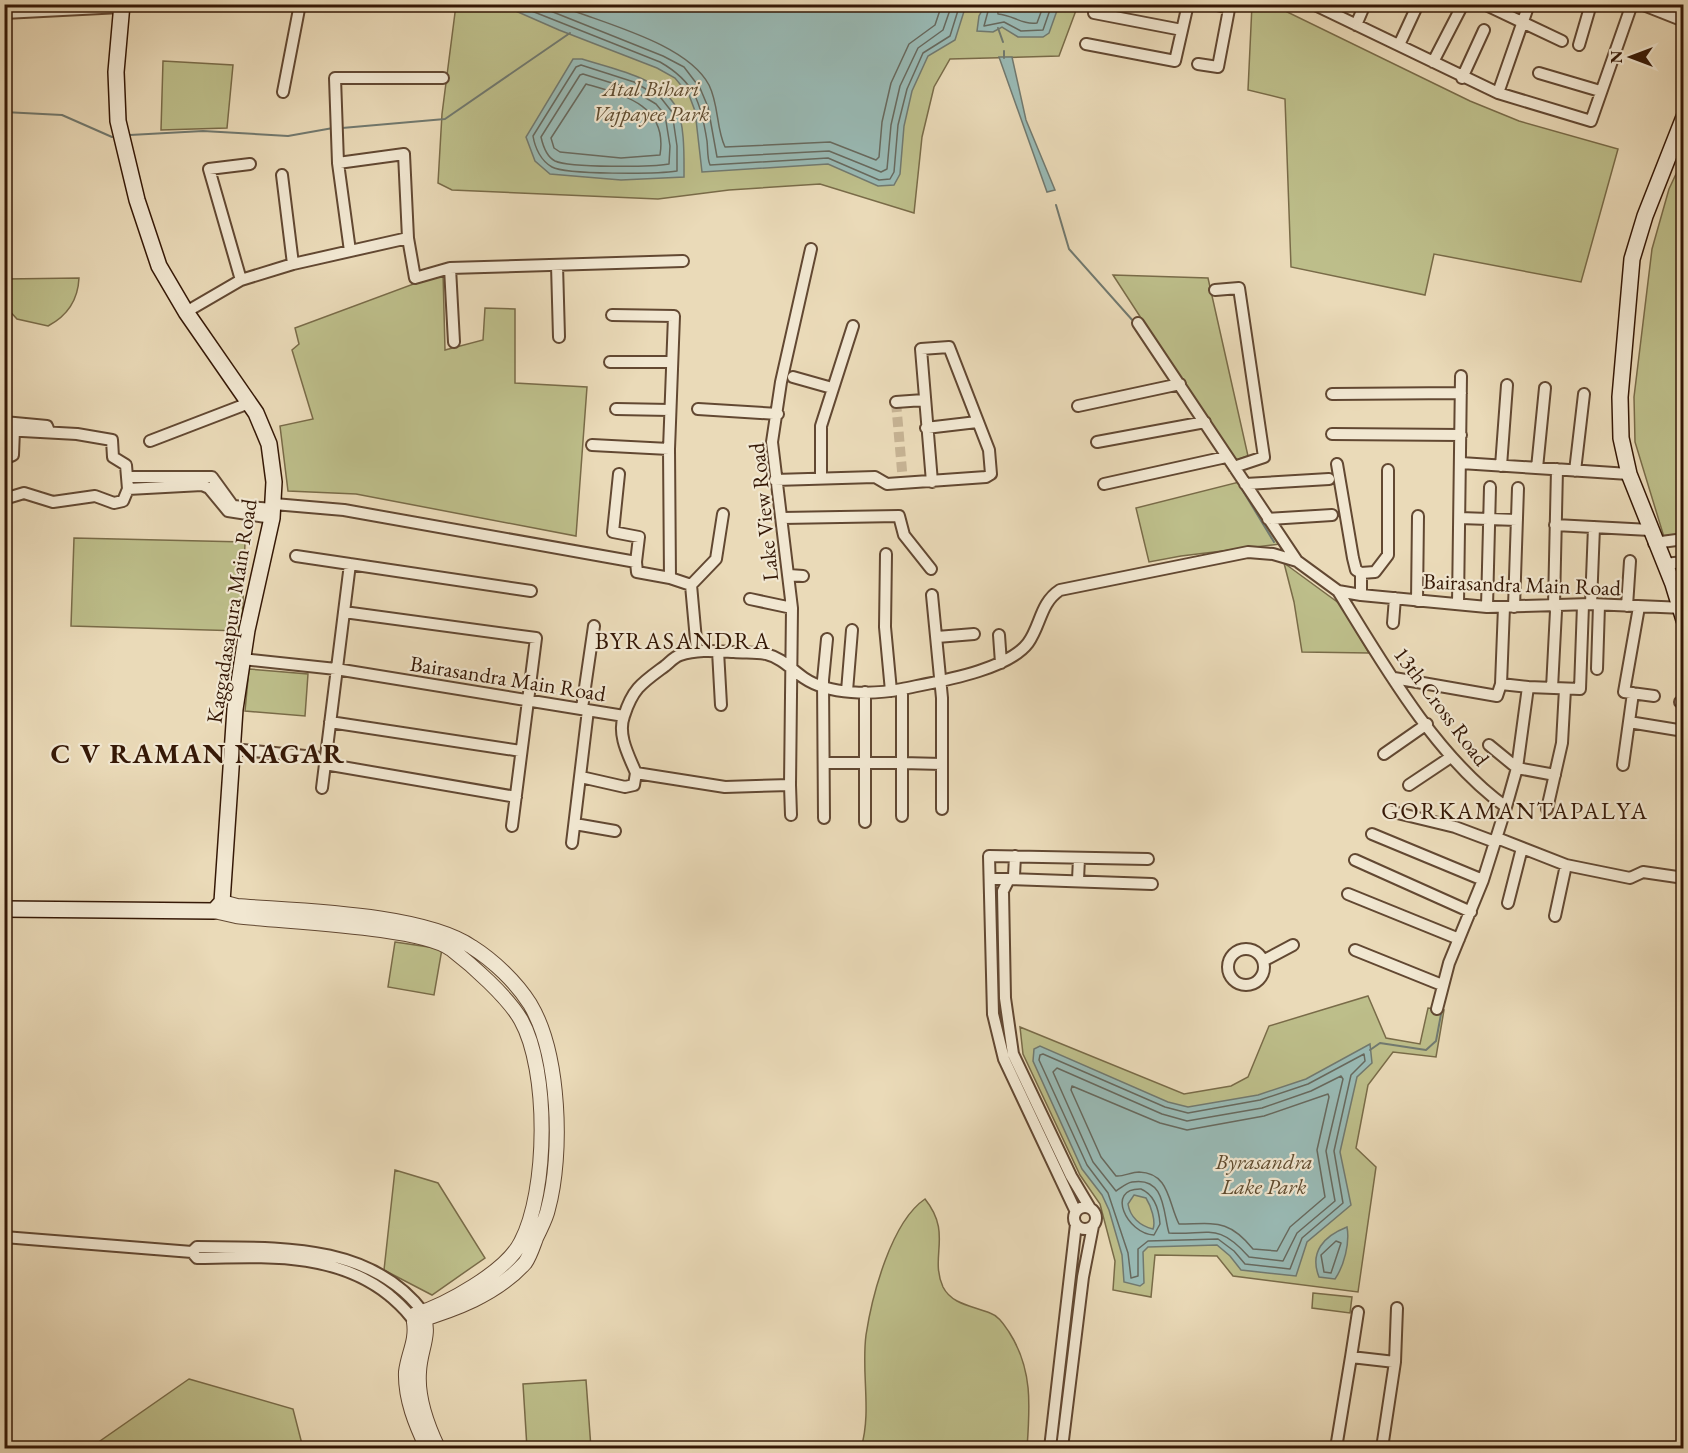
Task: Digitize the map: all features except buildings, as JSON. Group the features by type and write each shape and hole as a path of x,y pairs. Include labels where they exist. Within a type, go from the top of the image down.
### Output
{"main road":[{"name":"Kaggadasapura Main Road","path":"122,6 116,72 118,121 124,154 159,266 186,312 249,403 269,444 273,510 242,659 218,906"},
{"path":"1652,537 1628,435 1629,375 1644,238 1680,136 1683,117"},
{"path":"1680,136 1645,216 1632,259 1620,397 1621,438 1629,474 1682,612"},
{"path":"4,909 218,906"}],"street":[{"path":"283,92 300,4"},
{"path":"1086,44 1175,61 1188,4"},
{"path":"1198,64 1218,66 1230,6 1213,4"},
{"path":"1313,4 1462,78 1498,93 1590,121 1632,4"},
{"path":"1356,25 1365,4"},
{"path":"1399,45 1418,4"},
{"path":"1433,62 1463,4"},
{"path":"1484,4 1562,41"},
{"path":"1498,93 1529,4"},
{"path":"1579,45 1591,4"},
{"path":"1641,4 1657,7 1683,21"},
{"path":"4,13 122,6"},
{"path":"1095,13 1182,30"},
{"path":"1462,78 1484,30"},
{"path":"1539,73 1600,92"},
{"path":"350,251 338,164 335,78 443,78"},
{"path":"338,164 404,154 408,238 415,278 450,268 683,261"},
{"path":"241,280 209,169 249,164"},
{"path":"282,175 293,264"},
{"path":"186,312 241,280 293,264 408,238"},
{"name":"Lake View Road","path":"792,666 792,608 772,442 781,382 811,249"},
{"path":"557,265 559,337"},
{"path":"450,268 454,342"},
{"path":"1215,290 1239,288 1264,458 1234,467"},
{"path":"612,315 674,316 669,449 670,578"},
{"path":"1138,323 1296,561"},
{"path":"821,477 821,426 854,326"},
{"path":"775,480 875,477 887,484 919,479 986,477 990,474 989,450 949,347 921,349 926,428 919,479"},
{"path":"610,362 672,362"},
{"path":"1458,604 1461,376"},
{"path":"793,377 832,388"},
{"path":"1078,406 1180,384"},
{"path":"1501,466 1507,385"},
{"path":"1537,468 1545,387"},
{"path":"1332,394 1461,393"},
{"path":"1575,471 1584,394"},
{"path":"896,402 924,400"},
{"path":"150,441 249,403"},
{"path":"616,409 670,410"},
{"path":"698,409 778,414"},
{"path":"4,422 38,424 47,426 50,432"},
{"path":"926,428 977,422"},
{"path":"1097,442 1204,422"},
{"path":"4,459 13,454 9,430 77,434 112,440 113,457 126,465 128,483 123,501 114,503 95,496 67,502 53,502 24,493 4,499"},
{"path":"1332,434 1461,435"},
{"path":"592,445 669,449"},
{"path":"1104,484 1226,457"},
{"path":"1461,463 1629,474"},
{"path":"1337,464 1353,558 1356,570 1361,573 1375,572 1388,555 1388,470"},
{"path":"1552,688 1556,611 1554,605 1557,469"},
{"path":"619,474 613,532 639,537 637,572 670,578 691,585"},
{"path":"1245,484 1329,478"},
{"path":"128,483 202,485 209,488 228,511 344,510 636,562"},
{"path":"1487,607 1490,487"},
{"path":"1394,678 1497,696 1501,684 1509,607 1518,488"},
{"path":"697,651 691,585 716,560 723,514"},
{"path":"1268,519 1332,515"},
{"path":"782,518 898,516 904,535 931,569"},
{"path":"1417,601 1418,516"},
{"path":"1460,518 1517,520"},
{"path":"1555,525 1594,527 1652,537 1683,539"},
{"path":"1501,684 1580,689 1591,605 1594,527"},
{"name":"Bairasandra Main Road","path":"242,659 336,669 624,716 630,697 640,684 677,656 697,651 767,654 792,666 804,678 825,687 865,692 891,691 1001,663 1016,655 1028,643 1046,601 1060,590 1248,552 1273,554 1296,561 1338,591 1361,595 1487,607 1591,605 1682,612"},
{"path":"886,554 885,627 891,691"},
{"path":"296,556 531,591"},
{"path":"1627,606 1630,561"},
{"path":"1664,564 1683,562"},
{"path":"322,788 321,760 330,722 350,564"},
{"path":"1361,573 1361,595"},
{"path":"789,575 803,576"},
{"name":"13th Cross Road","path":"1338,591 1394,678 1451,757 1482,790 1506,807"},
{"path":"932,595 941,680 942,809"},
{"path":"1393,623 1395,598"},
{"path":"750,599 792,608"},
{"path":"1591,605 1597,669"},
{"path":"1639,607 1624,692 1654,696"},
{"path":"344,612 536,638 512,826"},
{"path":"572,843 581,777 585,709 594,626"},
{"path":"847,690 852,630"},
{"path":"937,637 974,634"},
{"path":"999,634 1001,663"},
{"path":"824,818 825,687 823,680 827,639"},
{"path":"718,651 721,705"},
{"path":"791,815 792,666"},
{"path":"1453,688 1456,676"},
{"path":"1437,1009 1442,985 1483,880 1506,807 1517,768 1528,687"},
{"path":"903,689 903,816"},
{"path":"1547,809 1562,743 1565,689"},
{"path":"865,692 865,822"},
{"path":"1623,765 1633,693"},
{"path":"581,777 625,787 634,785 636,773 623,741 621,723 624,716"},
{"path":"330,722 521,751"},
{"path":"1629,722 1683,731"},
{"path":"1384,754 1427,724"},
{"path":"1489,745 1517,768 1555,775"},
{"path":"232,749 321,760 516,797"},
{"path":"1409,785 1451,757"},
{"path":"825,763 942,764"},
{"path":"636,773 725,787 790,785"},
{"path":"1389,811 1455,827 1522,848 1566,865 1630,878 1643,872 1683,878"},
{"path":"575,824 615,831"},
{"path":"1372,834 1483,880"},
{"path":"1508,903 1522,848"},
{"path":"1050,1449 1076,1212 1004,1059 993,1014 989,856 1148,859"},
{"path":"1014,856 1016,870 1003,891 1002,935 1005,998 1013,1054 1071,1176 1097,1216 1083,1277 1062,1449"},
{"path":"1078,880 1079,858"},
{"path":"1355,860 1471,912"},
{"path":"1555,915 1566,865"},
{"path":"990,879 1152,884"},
{"path":"1348,894 1459,939"},
{"path":"218,906 227,915 419,926 449,934 491,960 530,1005 551,1064 557,1140 548,1210 526,1261 487,1293 446,1313 418,1317"},
{"path":"363,923 419,937 449,948 509,1003 521,1021 534,1063 543,1145 536,1200 521,1243 496,1271 418,1317"},
{"path":"1263,961 1293,945"},
{"path":"1355,950 1442,985"},
{"path":"1076,1212 1081,1208 1090,1208"},
{"path":"1076,1224 1082,1229 1093,1226"},
{"path":"4,1237 192,1252 197,1258 266,1247 303,1250 355,1263 374,1271 398,1288 418,1317 426,1344 419,1371 420,1393 426,1423 438,1449"},
{"path":"1382,1449 1395,1362 1397,1308"},
{"path":"1336,1449 1358,1312"},
{"path":"418,1317 415,1343 406,1372 408,1397 427,1449"},
{"path":"1352,1358 1395,1362"}],"green space":[{"name":"Atal Bihari Vajpayee Park","path":"456,5 1078,5 1059,56 950,59 934,87 922,137 914,213 820,184 729,190 658,199 452,190 438,183 442,114"},
{"path":"1252,5 1273,5 1470,101 1519,121 1618,149 1581,282 1434,254 1425,295 1291,267 1285,99 1248,90"},
{"path":"163,61 233,65 227,128 161,130"},
{"path":"1683,159 1683,534 1664,537 1635,442 1634,397 1652,249 1669,189"},
{"path":"443,273 445,350 483,340 485,308 515,309 515,383 587,387 576,536 356,494 288,491 280,426 313,419 292,350 299,344 295,328"},
{"path":"1113,275 1208,278 1248,456 1234,461"},
{"path":"79,278 74,300 61,317 48,326 17,319 5,306 5,279"},
{"path":"1239,482 1281,544 1149,562 1136,508"},
{"path":"74,538 245,542 242,631 71,626"},
{"path":"1284,563 1340,604 1369,653 1302,652 1294,602"},
{"path":"249,669 308,674 305,716 245,711"},
{"path":"395,942 442,949 434,995 388,987"},
{"name":"Byrasandra Lake Park","path":"1368,996 1386,1038 1420,1044 1428,1008 1444,1010 1436,1057 1393,1052 1368,1085 1356,1148 1376,1167 1358,1292 1233,1276 1217,1256 1155,1255 1151,1297 1113,1290 1115,1261 1100,1204 1080,1175 1023,1054 1020,1027 1184,1094 1231,1086 1248,1077 1269,1026"},
{"path":"395,1170 438,1183 485,1258 432,1295 384,1270"},
{"path":"925,1199 938,1223 938,1265 943,1287 952,1298 996,1316 1017,1346 1028,1388 1027,1448 861,1448 866,1420 866,1335 878,1281 902,1224"},
{"path":"1313,1293 1352,1297 1350,1313 1312,1308"},
{"path":"189,1379 293,1409 303,1448 90,1448"},
{"path":"586,1380 591,1448 527,1448 523,1384"}],"water":[{"path":"985,4 1059,5 1049,33 1043,37 1018,37 1002,27 993,32 977,31 979,16"},
{"path":"502,5 966,5 955,40 928,56 912,91 904,126 900,174 894,185 878,186 828,164 702,172 695,111 689,95 675,78 657,68"},
{"path":"999,57 1012,57 1026,120 1055,190 1047,192"},
{"path":"573,59 582,59 647,81 669,97 676,107 681,122 684,177 621,180 550,174 535,161 526,137"},
{"name":"Byrasandra Lake Park","path":"1370,1044 1372,1063 1357,1077 1340,1152 1351,1205 1307,1242 1296,1276 1241,1270 1217,1245 1148,1247 1143,1252 1144,1283 1140,1286 1124,1282 1122,1255 1109,1210 1102,1195 1082,1169 1033,1061 1034,1049 1040,1046 1168,1102 1188,1107 1258,1095 1306,1079","holes":["1134,1195 1146,1198 1152,1213 1153,1229 1136,1220 1128,1204"]},
{"path":"1347,1227 1347,1247 1338,1274 1335,1279 1319,1277 1316,1268 1317,1253 1325,1240"}],"waterway":[{"path":"998,28 1003,42"},
{"path":"342,128 445,119 570,33"},
{"path":"1004,51 1004,58"},
{"path":"4,112 62,115 112,137"},
{"path":"130,135 203,131 288,136 333,128"},
{"path":"1056,205 1069,249 1134,322"},
{"path":"1240,486 1274,542"},
{"path":"1370,1050 1380,1043 1426,1050 1436,1041 1442,1009"}],"tunnel":[{"path":"896,402 903,482"}],"district":[{"name":"BYRASANDRA","path":"683,641"},
{"name":"C V RAMAN NAGAR","path":"198,753"},
{"name":"GORKAMANTAPALYA","path":"1515,811"}]}
